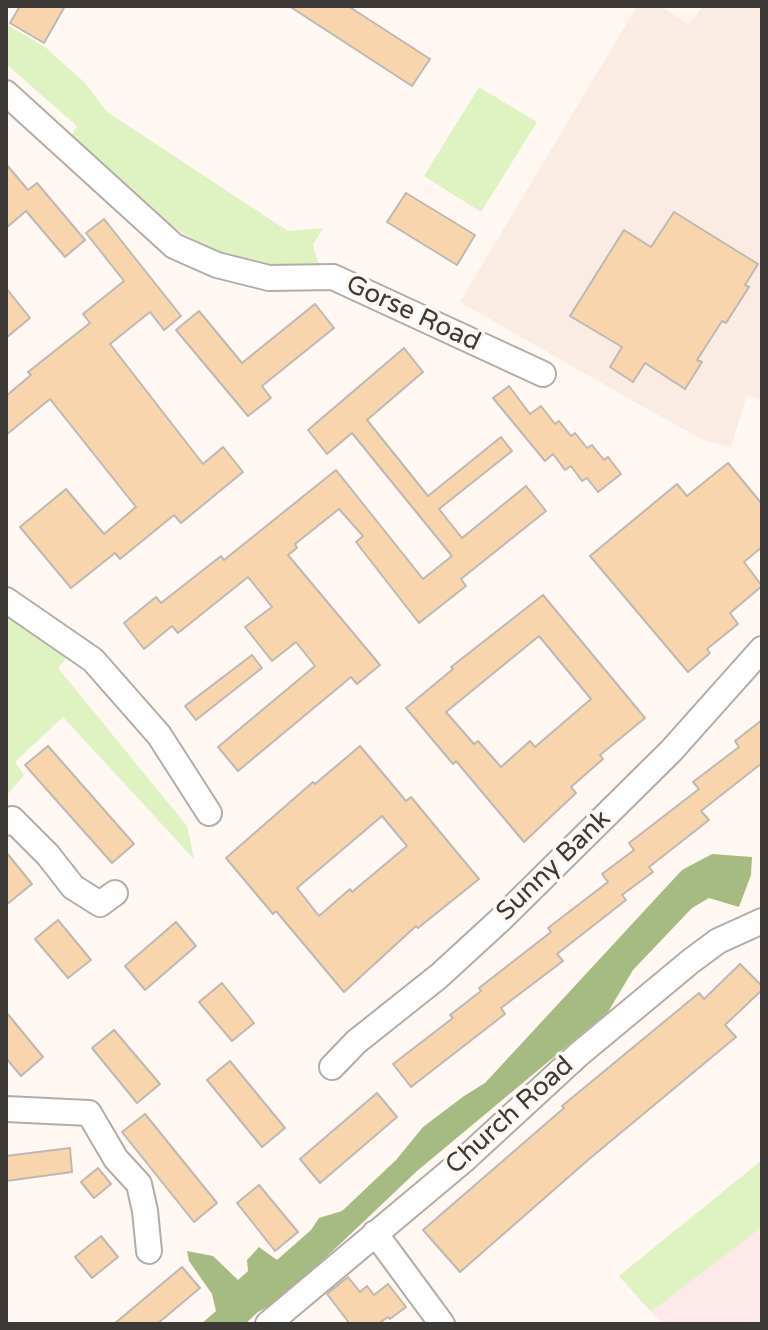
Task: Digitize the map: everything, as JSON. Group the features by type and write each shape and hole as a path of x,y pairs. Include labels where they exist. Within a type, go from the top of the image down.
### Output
{"street":[{"name":"Gorse Road","path":"6,93 174,246 217,265 269,278 333,277 543,374"},
{"path":"6,600 93,660 159,735 209,813"},
{"name":"Sunny Bank","path":"332,1067 356,1042 439,976 500,920 671,751 762,649"},
{"path":"6,823 12,819 48,855 73,887 100,904 115,893"},
{"name":"Church Road","path":"268,1324 465,1159 579,1054 691,961 718,941 762,921"},
{"path":"6,1109 89,1113 116,1159 139,1184 149,1251"},
{"path":"375,1233 442,1324"}],"shaded area":[{"path":"637,6 661,6 689,25 703,6 762,6 762,400 747,395 731,447 706,441 460,302"},
{"path":"762,1227 762,1324 663,1324 651,1312"}],"green space":[{"path":"6,24 45,47 85,83 107,112 288,231 323,228 313,245 320,269 241,263 202,245 172,226 70,138 77,126 6,64"},
{"path":"479,87 537,122 481,212 424,176"},
{"path":"6,615 68,656 58,668 187,826 194,859 63,717 15,762 24,775 6,796"},
{"path":"712,854 752,857 751,875 739,907 709,898 692,908 633,970 608,1012 417,1171 282,1299 258,1312 245,1324 201,1324 216,1311 212,1294 189,1261 187,1251 213,1256 238,1280 248,1271 247,1260 259,1247 277,1260 311,1230 319,1218 342,1211 396,1160 423,1127 485,1083 682,870"},
{"path":"762,1160 762,1227 651,1312 619,1276"}],"building":[{"path":"20,6 65,6 44,43 10,23"},
{"path":"289,6 348,6 430,59 412,86"},
{"path":"6,164 28,190 37,183 85,240 65,257 26,211 6,228"},
{"path":"406,193 475,235 457,265 387,222"},
{"path":"674,212 758,264 745,285 749,287 697,360 702,362 685,389 645,363 633,382 610,367 622,347 570,316 624,230 651,247"},
{"path":"104,219 181,316 164,330 150,312 110,344 203,464 223,447 243,472 181,523 174,515 120,559 115,553 71,588 20,527 66,489 104,534 136,507 50,399 6,435 6,396 31,375 28,372 90,323 83,314 124,281 86,233"},
{"path":"6,288 30,318 6,338"},
{"path":"315,304 334,328 262,386 271,398 248,416 176,330 199,311 242,363"},
{"path":"404,348 423,372 367,420 428,496 501,437 512,451 439,509 462,538 526,486 546,511 461,579 466,586 419,623 356,542 363,536 339,509 295,544 297,548 288,555 380,665 357,684 351,677 238,771 218,747 315,666 296,642 272,661 245,627 272,607 248,577 178,633 172,626 144,649 124,623 156,597 161,603 221,556 224,560 336,470 423,579 452,556 352,433 327,454 308,430"},
{"path":"509,386 530,414 541,406 555,424 559,421 571,436 575,433 587,448 592,445 604,460 608,457 621,474 598,492 587,478 582,481 571,466 565,470 553,454 545,461 493,398"},
{"path":"728,463 762,504 762,547 744,562 762,586 730,613 738,624 707,649 710,653 688,672 590,556 677,484 687,496"},
{"path":"543,595 645,718 600,755 603,759 571,787 576,793 524,842 456,761 453,764 406,708 453,669 451,667","holes":["539,636 591,699 535,747 530,741 501,767 478,741 474,744 446,712"]},
{"path":"252,655 262,668 196,720 185,706"},
{"path":"762,720 762,763 701,811 709,820 649,867 653,872 622,895 626,900 557,954 563,961 501,1008 505,1014 411,1087 393,1064 453,1018 450,1015 481,991 479,988 551,932 548,928 608,882 602,874 634,850 629,843 699,789 693,782 739,747 735,741"},
{"path":"48,746 134,844 112,863 25,765"},
{"path":"360,746 406,801 411,797 479,879 418,928 416,926 344,992 276,911 273,914 226,858 313,782 315,784","holes":["382,816 407,846 319,916 297,888"]},
{"path":"6,852 32,884 6,905"},
{"path":"58,920 91,960 68,978 35,939"},
{"path":"176,922 196,946 145,990 125,966"},
{"path":"740,964 762,986 762,990 725,1025 736,1037 460,1272 423,1230 564,1108 562,1106 699,993 704,999"},
{"path":"222,983 254,1023 232,1041 199,1002"},
{"path":"6,1012 43,1057 21,1076 6,1058"},
{"path":"114,1030 160,1084 137,1103 92,1048"},
{"path":"230,1061 285,1128 262,1147 207,1080"},
{"path":"377,1093 397,1117 320,1183 300,1159"},
{"path":"145,1114 217,1203 194,1222 122,1132"},
{"path":"70,1148 72,1172 6,1181 6,1156"},
{"path":"98,1168 111,1184 94,1198 81,1182"},
{"path":"259,1185 298,1232 275,1251 237,1203"},
{"path":"101,1236 118,1257 92,1278 75,1257"},
{"path":"182,1267 200,1288 157,1324 114,1324"},
{"path":"348,1277 360,1292 367,1286 374,1295 388,1284 406,1307 378,1324 350,1324 327,1294"}]}
